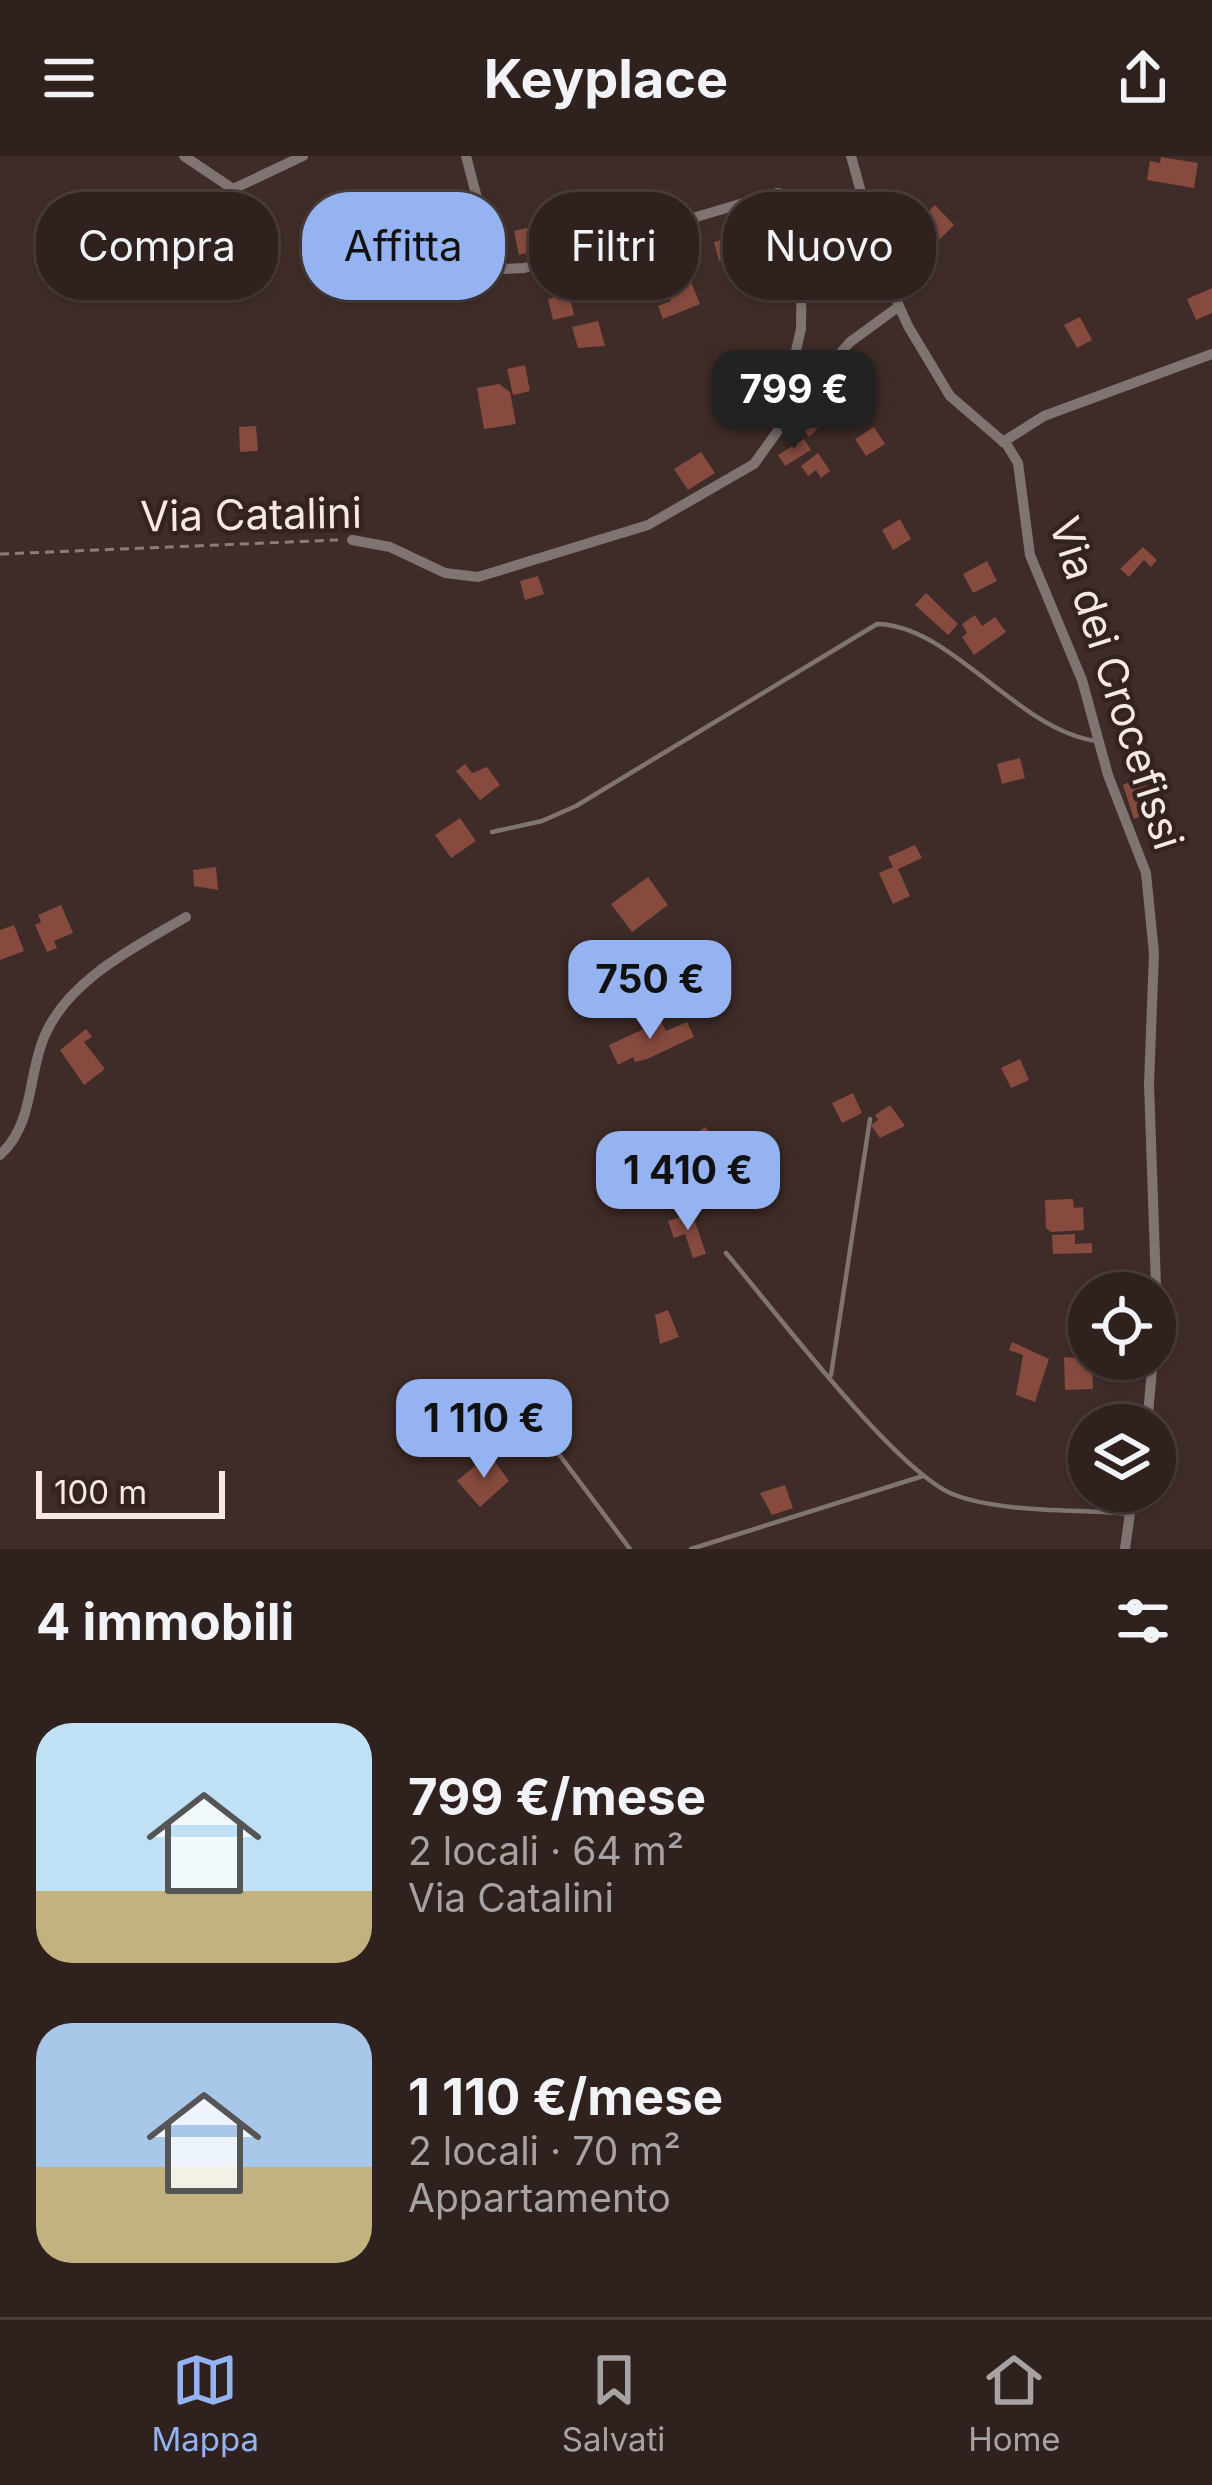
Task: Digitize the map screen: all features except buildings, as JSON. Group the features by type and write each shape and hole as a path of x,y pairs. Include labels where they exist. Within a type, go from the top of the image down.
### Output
{"street":[{"path":"184,156 236,189 303,156"},
{"path":"466,156 492,255 505,269 524,268 777,193 788,195 802,243 801,329 789,378 799,402"},
{"name":"Via dei Crocefissi","path":"851,156 898,307 950,396 1003,442 1021,471 1030,555 1076,664 1108,775 1146,873 1153,918 1149,1084 1157,1324 1149,1404"},
{"name":"Via Catalini","path":"352,539 390,547 451,574 478,578 624,534 705,496 761,457 799,402 854,337 898,307"},
{"path":"1003,442 1040,417 1212,354"},
{"path":"0,1155 16,1136 42,1041 61,1010 118,959 186,917"},
{"path":"0,1140 16,1136"},
{"path":"1125,1549 1130,1514"}],"lane":[{"path":"492,832 542,821 576,806 872,625 892,626 919,638 1062,734 1102,742"},
{"path":"831,1376 870,1119"},
{"path":"726,1253 922,1476 945,1491 973,1500 1130,1514"},
{"path":"420,1434 494,1392 513,1393 629,1549"},
{"path":"691,1549 922,1476"}],"path":[{"name":"Via Catalini","path":"0,554 352,539"}]}
